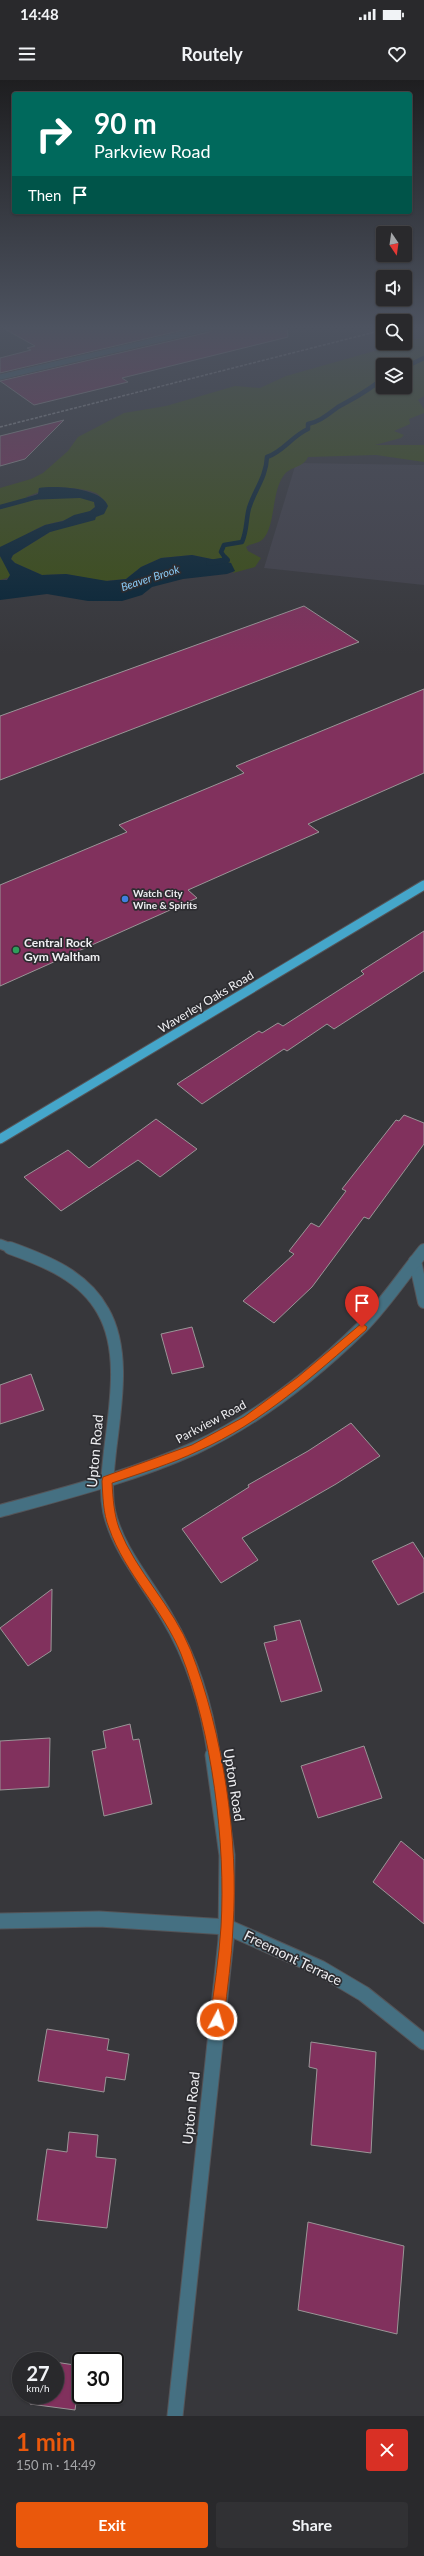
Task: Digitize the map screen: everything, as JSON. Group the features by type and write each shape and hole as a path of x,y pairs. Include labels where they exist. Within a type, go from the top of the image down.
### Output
{"main road":[{"name":"Waverley Oaks Road","path":"0,1139 424,885"}],"street":[{"name":"Upton Road","path":"0,1244 33,1254 61,1267 85,1285 103,1309 112,1332 117,1363 117,1390 107,1481 108,1506 114,1528 128,1557 168,1618 186,1651 206,1710 225,1827 227,1927 175,2416"},
{"name":"Parkview Road","path":"0,1511 107,1481 195,1448 248,1420 301,1380 362,1327 424,1250"},
{"path":"416,1261 424,1302"},
{"name":"Freemont Terrace","path":"0,1921 100,1919 227,1927 320,1968 364,1994 424,2042"}],"shaded area":[{"path":"296,463 424,465 424,585 264,568"}],"green space":[{"path":"78,437 402,437 375,445 424,445 424,462 376,455 308,457 306,461 284,475 277,490 272,517 267,533 261,541 246,547 248,551 261,558 255,567 233,573 234,571 231,563 192,555 161,558 141,567 126,579 103,581 66,574 42,575 15,563 11,559 13,555 50,532 104,513 106,502 99,495 91,491 58,487 38,489 39,492 26,497 34,499 69,497 86,498 94,502 95,507 79,516 45,525 0,547 0,488 31,479 43,473 68,451"},
{"path":"0,556 10,571 10,577 0,580"}],"water":[{"path":"56,487 78,489 97,495 104,500 108,506 104,514 96,517 95,520 50,532 13,555 11,559 15,563 42,575 66,574 107,581 126,579 141,567 161,558 192,555 231,563 235,571 227,574 183,579 152,587 142,595 122,601 88,601 47,594 0,600 0,580 7,580 10,575 0,556 0,547 45,525 63,521 74,515 90,511 95,507 94,502 80,498 25,500 38,494 39,488"}],"building":[{"path":"0,437 47,437 25,459 0,466"},
{"path":"304,606 359,642 0,780 0,716"},
{"path":"424,689 424,773 308,824 319,832 188,890 197,898 0,986 0,885 127,832 119,825 244,773 236,766"},
{"path":"424,931 424,971 334,1029 327,1024 287,1051 284,1049 202,1104 177,1084 259,1031 262,1033 278,1023 283,1026 364,974 361,971"},
{"path":"404,1115 424,1123 424,1144 369,1219 364,1217 312,1287 274,1323 243,1301 294,1254 289,1251 311,1223 319,1227 346,1191 342,1189 396,1120 399,1121"},
{"path":"156,1119 197,1149 160,1177 138,1160 61,1211 24,1177 68,1150 89,1168"},
{"path":"192,1327 204,1367 172,1374 161,1334"},
{"path":"31,1374 44,1410 0,1424 0,1385"},
{"path":"351,1423 380,1456 336,1484 242,1538 258,1560 221,1583 182,1529 249,1487 248,1485 308,1451"},
{"path":"413,1542 424,1559 424,1592 398,1605 372,1561"},
{"path":"52,1589 51,1651 28,1666 0,1628"},
{"path":"300,1620 322,1691 281,1702 264,1643 277,1640 274,1626"},
{"path":"130,1724 133,1740 139,1739 152,1804 104,1816 92,1751 106,1748 103,1731"},
{"path":"50,1738 49,1787 0,1790 0,1741"},
{"path":"364,1746 382,1798 318,1818 301,1766"},
{"path":"401,1841 424,1860 424,1924 373,1882"},
{"path":"47,2029 109,2039 107,2050 129,2054 125,2080 106,2077 104,2092 38,2081"},
{"path":"311,2042 376,2052 371,2153 311,2145 317,2069 309,2067"},
{"path":"69,2132 98,2135 96,2157 116,2159 107,2228 37,2220 47,2149 67,2152"},
{"path":"308,2222 404,2246 397,2334 298,2310"},
{"path":"64,2363 72,2365 72,2404 76,2404 75,2410 30,2404 64,2404"}],"waterway":[{"name":"Beaver Brook","path":"226,559 221,552 224,545 242,542 245,534 251,501 265,471 267,457 278,452 296,437"},
{"name":"Beaver Brook","path":"0,507 37,497"},
{"name":"Beaver Brook","path":"209,563 227,560 226,559"}],"place":[{"name":"Watch City Wine & Spirits","path":"125,899"},
{"name":"Central Rock Gym Waltham","path":"16,950"}],"route":[{"path":"217,2020 227,1927 228,1884 225,1827 206,1710 186,1651 168,1618 128,1557 114,1528 108,1506 107,1481 195,1448 248,1420 301,1380 362,1327"}]}
